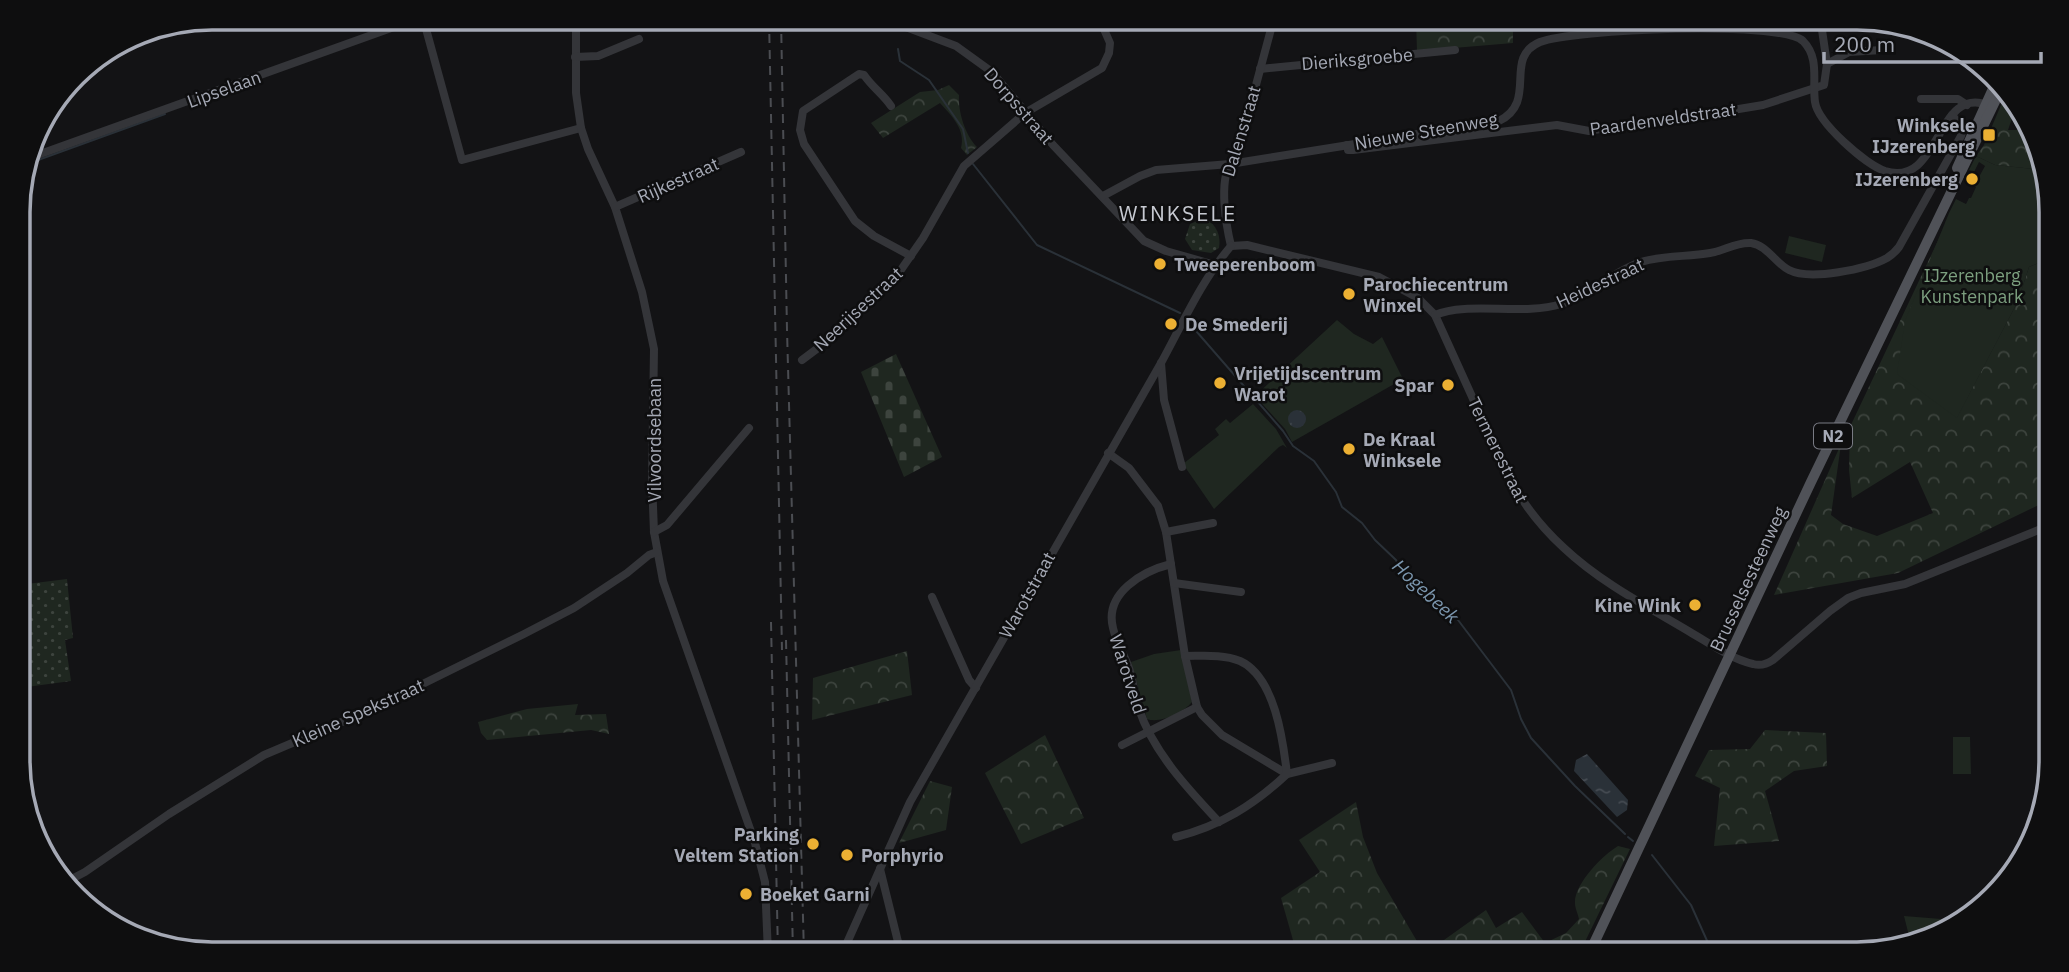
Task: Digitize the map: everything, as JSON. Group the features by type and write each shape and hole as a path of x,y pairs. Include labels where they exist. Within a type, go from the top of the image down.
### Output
{"main road":[{"name":"Brusselsesteenweg","path":"1989,106 1993,91"},
{"name":"Brusselsesteenweg","path":"1595,942 1937,218 1963,153 1997,95"}],"street":[{"name":"Lipselaan","path":"40,154 387,30"},
{"path":"424,30 462,160 581,128"},
{"name":"Vilvoordsebaan","path":"576,30 576,93 581,128 615,208 642,292 654,349 652,481 654,532 663,581 760,859 768,907 768,942"},
{"name":"Dorpsstraat","path":"914,30 956,46 992,72 1053,145 1144,241 1166,251 1215,265"},
{"name":"Neerijsestraat","path":"802,360 896,278 964,166 1026,113 1102,68 1110,53 1110,43 1104,30"},
{"name":"Dalenstraat","path":"1231,246 1225,217 1226,174 1233,163 1270,30"},
{"name":"Nieuwe Steenweg","path":"1233,163 1499,121 1511,113 1520,100 1521,64 1529,49 1546,40 1673,30"},
{"name":"Nieuwe Steenweg","path":"1739,30 1793,34 1806,43 1815,71 1817,111 1831,131 1873,164 1890,172 1907,171 1921,164 1944,124 1966,104"},
{"path":"1815,89 1824,85 1827,64 1822,30"},
{"path":"575,57 598,56 639,40"},
{"name":"Dieriksgroebe","path":"1259,69 1455,50"},
{"path":"1827,64 1849,52 1882,50"},
{"name":"Neerijsestraat","path":"891,106 883,94 875,91 864,75 859,74 803,111 800,130 804,144 855,221 874,236 911,256"},
{"name":"Paardenveldstraat","path":"1347,145 1348,150 1353,150 1557,125 1589,131 1763,105 1815,89"},
{"path":"1921,99 1958,99 1966,104 1973,102 1989,106"},
{"name":"Heidestraat","path":"1435,315 1462,310 1544,308 1564,303 1642,262 1702,254 1751,243 1764,249 1776,262 1790,271 1808,274 1832,273 1888,257 1899,247 1961,136 1963,129 1952,114"},
{"name":"Rijkestraat","path":"615,208 741,152"},
{"path":"1103,196 1147,173 1233,163"},
{"path":"1231,246 1247,245 1379,277 1418,298 1435,315"},
{"name":"Warotstraat","path":"847,942 910,802 1215,265 1231,246"},
{"name":"Termerestraat","path":"1435,315 1508,476 1521,500 1536,519 1583,564 1653,609 1730,654 1753,664 1770,663 1848,598 1905,584 2039,530"},
{"path":"1161,363 1164,400 1182,467"},
{"path":"654,532 667,525 749,428"},
{"path":"1108,453 1129,468 1158,506 1166,532 1185,656 1197,707 1222,735 1287,774"},
{"path":"1166,532 1213,523"},
{"name":"Kleine Spekstraat","path":"73,878 190,800 264,755 370,710 524,634 574,608 657,552"},
{"name":"Warotveld","path":"1171,564 1158,567 1137,579 1122,592 1112,614 1113,627 1129,668 1139,709 1150,730 1175,772 1219,822"},
{"path":"1174,583 1241,592"},
{"path":"932,597 969,680 976,688"},
{"path":"1185,656 1217,656 1238,661 1254,670 1271,700 1280,731 1287,774"},
{"name":"Warotveld","path":"1122,745 1197,707"},
{"path":"1176,837 1246,809 1287,774 1332,763"},
{"path":"880,869 898,942"}],"green space":[{"path":"1416,30 1513,30 1513,43 1417,51"},
{"path":"949,85 959,95 963,123 977,147 967,155 961,148 960,129 940,103 883,138 871,123 920,92 938,90"},
{"path":"2002,102 2012,117 2008,130 2019,130 2034,169 1995,165 1976,156 1984,145"},
{"name":"IJzerenberg Kunstenpark","path":"1976,156 1995,165 2034,169 2038,188 2039,263 2029,267 2018,301 1957,418 1897,374 1905,321 1949,213 1956,199 1966,204 1971,198 1985,166 1979,162 1974,172 1969,170"},
{"path":"1951,213 1957,417 2018,301 2029,267 2039,263 2039,505 1898,573 1774,595 1841,444 1831,515 1843,524 1877,536 1933,513 1910,462 1852,498 1849,470 1850,427"},
{"path":"1205,218 1215,227 1219,239 1219,248 1211,253 1192,250 1185,239 1190,224"},
{"path":"1789,236 1826,245 1822,262 1785,253"},
{"path":"1337,320 1354,334 1373,344 1382,337 1403,379 1292,442 1285,429 1255,396"},
{"path":"896,354 942,457 904,477 861,372"},
{"path":"1253,404 1276,429 1287,448 1283,445 1279,447 1214,509 1183,464 1219,435 1215,429 1226,419 1230,423"},
{"path":"67,579 73,638 65,640 71,681 30,687 30,584"},
{"path":"1181,650 1192,702 1171,716 1158,720 1147,719 1131,662 1154,654"},
{"path":"907,651 912,695 812,720 813,678"},
{"path":"578,704 575,715 606,714 609,734 591,730 487,740 481,733 478,722 527,709"},
{"path":"1765,730 1826,733 1827,766 1794,771 1765,791 1779,841 1714,846 1720,788 1695,776 1709,750 1750,749"},
{"path":"1045,735 1084,818 1021,844 985,773"},
{"path":"1953,737 1970,737 1971,774 1953,774"},
{"path":"930,781 952,787 946,830 899,843"},
{"path":"1356,802 1363,837 1377,873 1417,942 1294,942 1281,898 1320,872 1299,840"},
{"path":"1618,846 1630,849 1585,942 1547,942 1566,933 1579,919 1575,903 1579,887 1605,856"},
{"path":"1486,910 1496,928 1522,912 1544,942 1441,942"},
{"path":"1904,916 1944,919 1915,933 1909,935"}],"water":[{"path":"1297,410 1303,413 1306,419 1303,425 1297,428 1291,425 1288,419 1291,413"},
{"path":"1587,754 1628,800 1627,810 1617,817 1574,771 1576,760"}],"waterway":[{"name":"Hogebeek","path":"898,49 900,61 929,80 963,129 968,153"},
{"path":"38,160 165,114"},
{"name":"Hogebeek","path":"973,164 1037,245 1180,313"},
{"name":"Hogebeek","path":"1190,324 1293,446 1314,461 1336,492 1342,507 1362,523 1396,560 1405,578 1458,620 1511,690 1531,738 1575,786 1625,834"},
{"name":"Hogebeek","path":"1628,837 1633,841"},
{"name":"Hogebeek","path":"1652,855 1691,905 1708,942"}],"railway":[{"path":"769,30 782,650"},
{"path":"781,30 804,942"},
{"path":"771,622 778,942"},
{"path":"786,640 793,942"}],"place":[{"name":"Winksele IJzerenberg","path":"1989,135"},
{"name":"IJzerenberg","path":"1972,179"},
{"name":"Tweeperenboom","path":"1160,264"},
{"name":"Parochiecentrum Winxel","path":"1349,294"},
{"name":"De Smederij","path":"1171,324"},
{"name":"Vrijetijdscentrum Warot","path":"1220,383"},
{"name":"Spar","path":"1448,385"},
{"name":"De Kraal Winksele","path":"1349,449"},
{"name":"Kine Wink","path":"1695,605"},
{"name":"Parking Veltem Station","path":"813,844"},
{"name":"Porphyrio","path":"847,855"},
{"name":"Boeket Garni","path":"746,894"}],"district":[{"name":"WINKSELE","path":"1178,213"}]}
